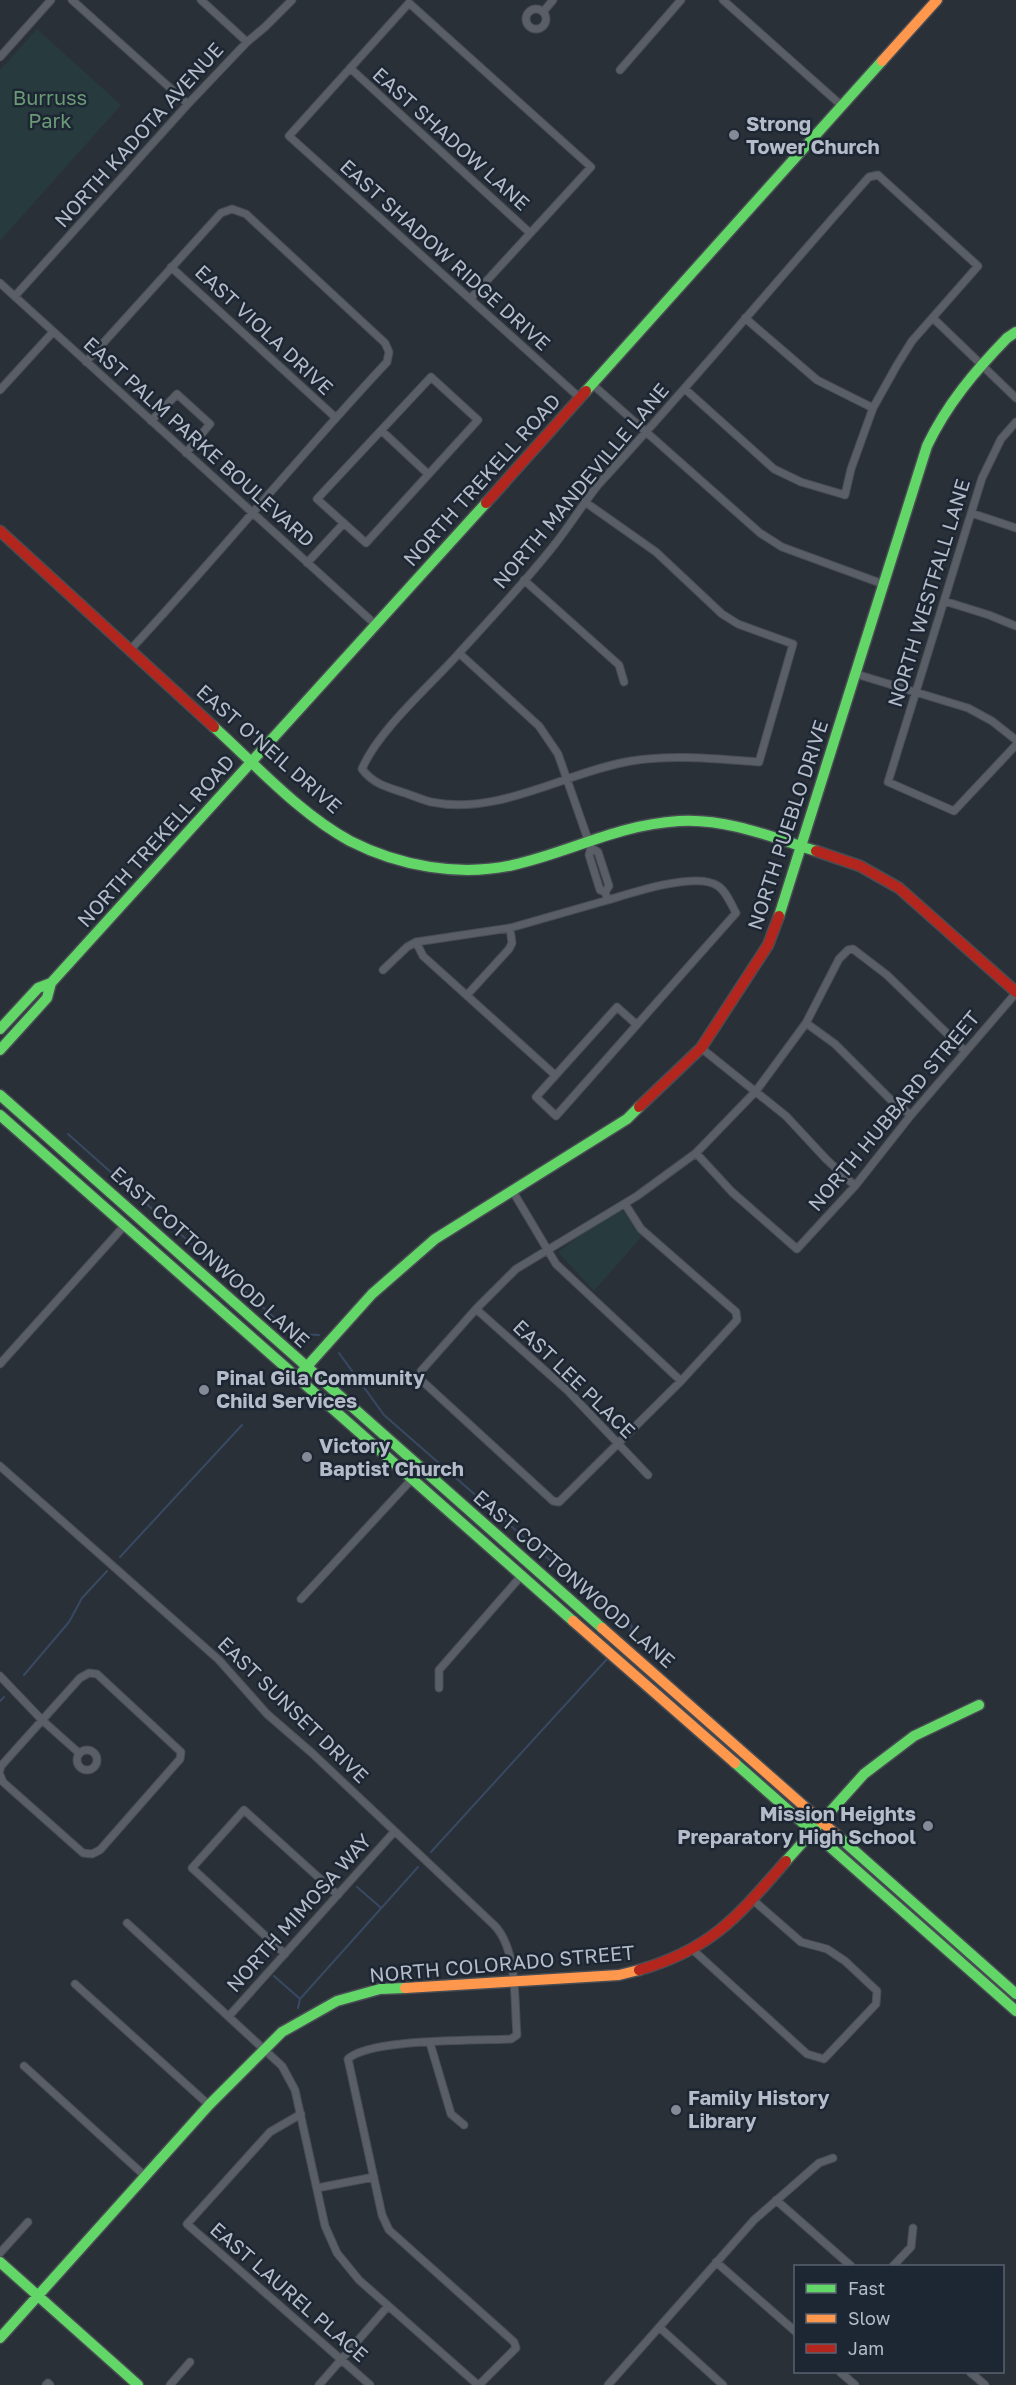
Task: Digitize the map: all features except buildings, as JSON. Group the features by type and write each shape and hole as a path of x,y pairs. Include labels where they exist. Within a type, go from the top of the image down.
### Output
{"main road":[{"name":"NORTH TREKELL ROAD","path":"0,1029 38,988 51,983 937,0"},
{"name":"NORTH PUEBLO DRIVE","path":"298,1376 372,1294 435,1239 627,1119 701,1048 768,945 803,847 927,446 941,416 958,390 981,364 1016,332"},
{"name":"EAST O'NEIL DRIVE","path":"0,531 325,825 358,845 426,866 458,870 513,865 590,845 637,826 701,821 733,826 856,863 878,873 899,888 1016,992"},
{"name":"NORTH TREKELL ROAD","path":"0,1050 47,998 51,983"},
{"name":"EAST COTTONWOOD LANE","path":"0,1095 1016,1994"},
{"name":"EAST COTTONWOOD LANE","path":"0,1115 1016,2011"},
{"path":"82,1187 92,1176"},
{"name":"NORTH COLORADO STREET","path":"0,2338 209,2105 282,2032 300,2020 337,2001 380,1989 619,1975 655,1968 714,1937 753,1900 864,1774 914,1736 979,1705"},
{"path":"0,2262 138,2385"}],"street":[{"path":"0,57 51,0"},
{"path":"72,0 188,104"},
{"path":"201,0 247,42"},
{"name":"NORTH KADOTA AVENUE","path":"15,297 188,104 247,42 266,27 292,0"},
{"path":"543,12 553,0"},
{"path":"620,70 681,0"},
{"path":"723,0 842,106"},
{"path":"350,68 409,3 591,167 470,299"},
{"name":"EAST SHADOW RIDGE DRIVE","path":"350,68 289,136 580,398"},
{"name":"EAST SHADOW LANE","path":"350,68 530,233"},
{"name":"NORTH MANDEVILLE LANE","path":"568,778 506,799 470,804 431,802 382,785 369,778 362,769 366,759 395,723 524,580 555,544 585,502 869,177 878,175 978,266 934,319"},
{"path":"86,362 221,213 232,209 246,214 385,343 389,352 387,362 335,417 130,650"},
{"name":"EAST VIOLA DRIVE","path":"171,267 335,417"},
{"name":"EAST PALM PARKE BOULEVARD","path":"0,283 376,625"},
{"path":"745,318 817,380 873,408"},
{"path":"686,389 774,469 801,482 845,495 851,469 873,408 912,341 934,319 1016,398"},
{"path":"0,390 53,332"},
{"path":"431,377 478,420 366,543 317,500 382,431 431,377"},
{"path":"592,384 767,538 782,547 883,584"},
{"path":"151,421 177,394 210,424 186,453"},
{"name":"NORTH WESTFALL LANE","path":"1016,422 1001,439 990,460 971,513 888,782 954,811 1016,745"},
{"path":"382,431 428,474"},
{"path":"568,778 630,761 687,756 759,762 793,644 738,624 722,614 656,552 585,502"},
{"path":"971,513 1016,528"},
{"path":"307,563 344,523"},
{"path":"524,580 619,665 624,682"},
{"path":"944,602 989,615 1016,626"},
{"path":"459,653 539,726 558,754 590,845 589,855 600,890 605,892 608,900"},
{"path":"856,674 968,708 992,721 1016,740"},
{"path":"384,970 407,946 416,942 510,928 647,888 693,882 713,883 721,888 736,913 637,1025 556,1116 536,1097 616,1007 637,1025"},
{"path":"467,995 509,949 512,943 510,928"},
{"path":"416,942 423,956 555,1075"},
{"path":"625,1204 641,1228 736,1312 737,1320 681,1380 559,1502 554,1501 420,1379 421,1371 476,1309 516,1269 625,1204 696,1153 756,1091 806,1023 840,959 848,950 853,949 887,975 965,1051"},
{"name":"NORTH HUBBARD STREET","path":"696,1153 732,1192 796,1249 855,1186 911,1115 1016,992"},
{"path":"806,1023 835,1044 892,1102 911,1115"},
{"path":"701,1048 786,1116 855,1186"},
{"path":"512,1190 548,1251 564,1273 681,1380"},
{"path":"0,1364 125,1225"},
{"name":"EAST LEE PLACE","path":"476,1309 568,1391 648,1475"},
{"name":"EAST SUNSET DRIVE","path":"0,1466 219,1660 267,1714 312,1753 500,1930 510,1950 517,2035 512,2039 429,2043"},
{"path":"301,1599 413,1478"},
{"path":"439,1688 440,1670 522,1575"},
{"path":"0,1770 80,1678 89,1673 97,1674 181,1752 180,1760 100,1850 92,1854 83,1853 3,1782 0,1775"},
{"path":"1,1680 79,1753"},
{"path":"285,1954 192,1868 244,1810 338,1894"},
{"name":"NORTH MIMOSA WAY","path":"229,2016 394,1832"},
{"path":"693,1950 807,2054 824,2059 876,2004 877,1991 845,1961 827,1949 801,1942 753,1900"},
{"path":"126,1923 282,2066 295,2090 325,2226 337,2253 359,2280 479,2385 516,2348 514,2342 389,2230 382,2215 348,2059 355,2053 395,2045 429,2043 451,2114 464,2125"},
{"path":"75,1984 209,2105"},
{"path":"24,2066 146,2177"},
{"name":"EAST LAUREL PLACE","path":"301,2114 270,2132 187,2224 370,2385"},
{"path":"608,2385 716,2262 776,2200 819,2163 833,2158"},
{"path":"317,2188 374,2177"},
{"path":"776,2200 850,2265"},
{"path":"0,2253 28,2222"},
{"path":"894,2265 911,2247 913,2228"},
{"path":"716,2262 794,2331"},
{"path":"319,2385 388,2306"},
{"path":"659,2327 723,2385"},
{"path":"170,2385 190,2362"},
{"path":"841,2373 855,2385"},
{"path":"971,2373 986,2385"}],"green space":[{"name":"Burruss Park","path":"37,29 121,105 0,241 0,70"},
{"path":"623,1210 642,1236 594,1291 558,1252 604,1217"}],"waterway":[{"path":"68,1134 286,1328 297,1334 319,1335"},
{"path":"339,1353 384,1415 568,1576"},
{"path":"280,1382 284,1373"},
{"path":"120,1557 242,1425"},
{"path":"24,1675 69,1622 82,1598 107,1571"},
{"path":"574,1581 629,1620 632,1627 629,1633"},
{"path":"431,1852 607,1659"},
{"path":"0,1701 4,1697"},
{"path":"298,2008 300,1999 418,1867"},
{"path":"357,1887 380,1907"},
{"path":"274,1976 299,1998"}],"traffic: fast":[{"path":"586,391 882,61"},
{"path":"779,916 927,446 943,416 962,389 995,350 1016,332"},
{"path":"0,1050 47,998 51,983 486,503"},
{"path":"214,727 296,803 331,830 369,850 409,863 472,870 513,865 614,833 679,821 731,825 816,851"},
{"path":"0,1029 38,988 51,983"},
{"path":"0,1095 602,1628"},
{"path":"302,1372 372,1294 435,1239 627,1119 639,1107"},
{"path":"0,1115 573,1621"},
{"path":"786,1861 864,1774 914,1736 979,1705"},
{"path":"735,1763 1016,2011"},
{"path":"839,1837 1016,1994"},
{"path":"0,2338 209,2105 282,2032 337,2001 380,1989 405,1988"},
{"path":"0,2262 138,2385"}],"traffic: slow":[{"path":"882,61 937,0"},
{"path":"573,1621 735,1763"},
{"path":"602,1628 839,1837"},
{"path":"405,1988 619,1975 639,1970"}],"traffic: jam":[{"path":"486,503 586,391"},
{"path":"0,531 214,727"},
{"path":"816,851 860,866 899,888 1016,992"},
{"path":"639,1107 701,1048 768,945 779,916"},
{"path":"639,1970 664,1962 705,1941 738,1914 786,1861"}],"place":[{"name":"Strong Tower Church","path":"734,135"},
{"name":"Pinal Gila Community Child Services","path":"204,1390"},
{"name":"Victory Baptist Church","path":"307,1457"},
{"name":"Mission Heights Preparatory High School","path":"928,1826"},
{"name":"Family History Library","path":"676,2110"}]}
